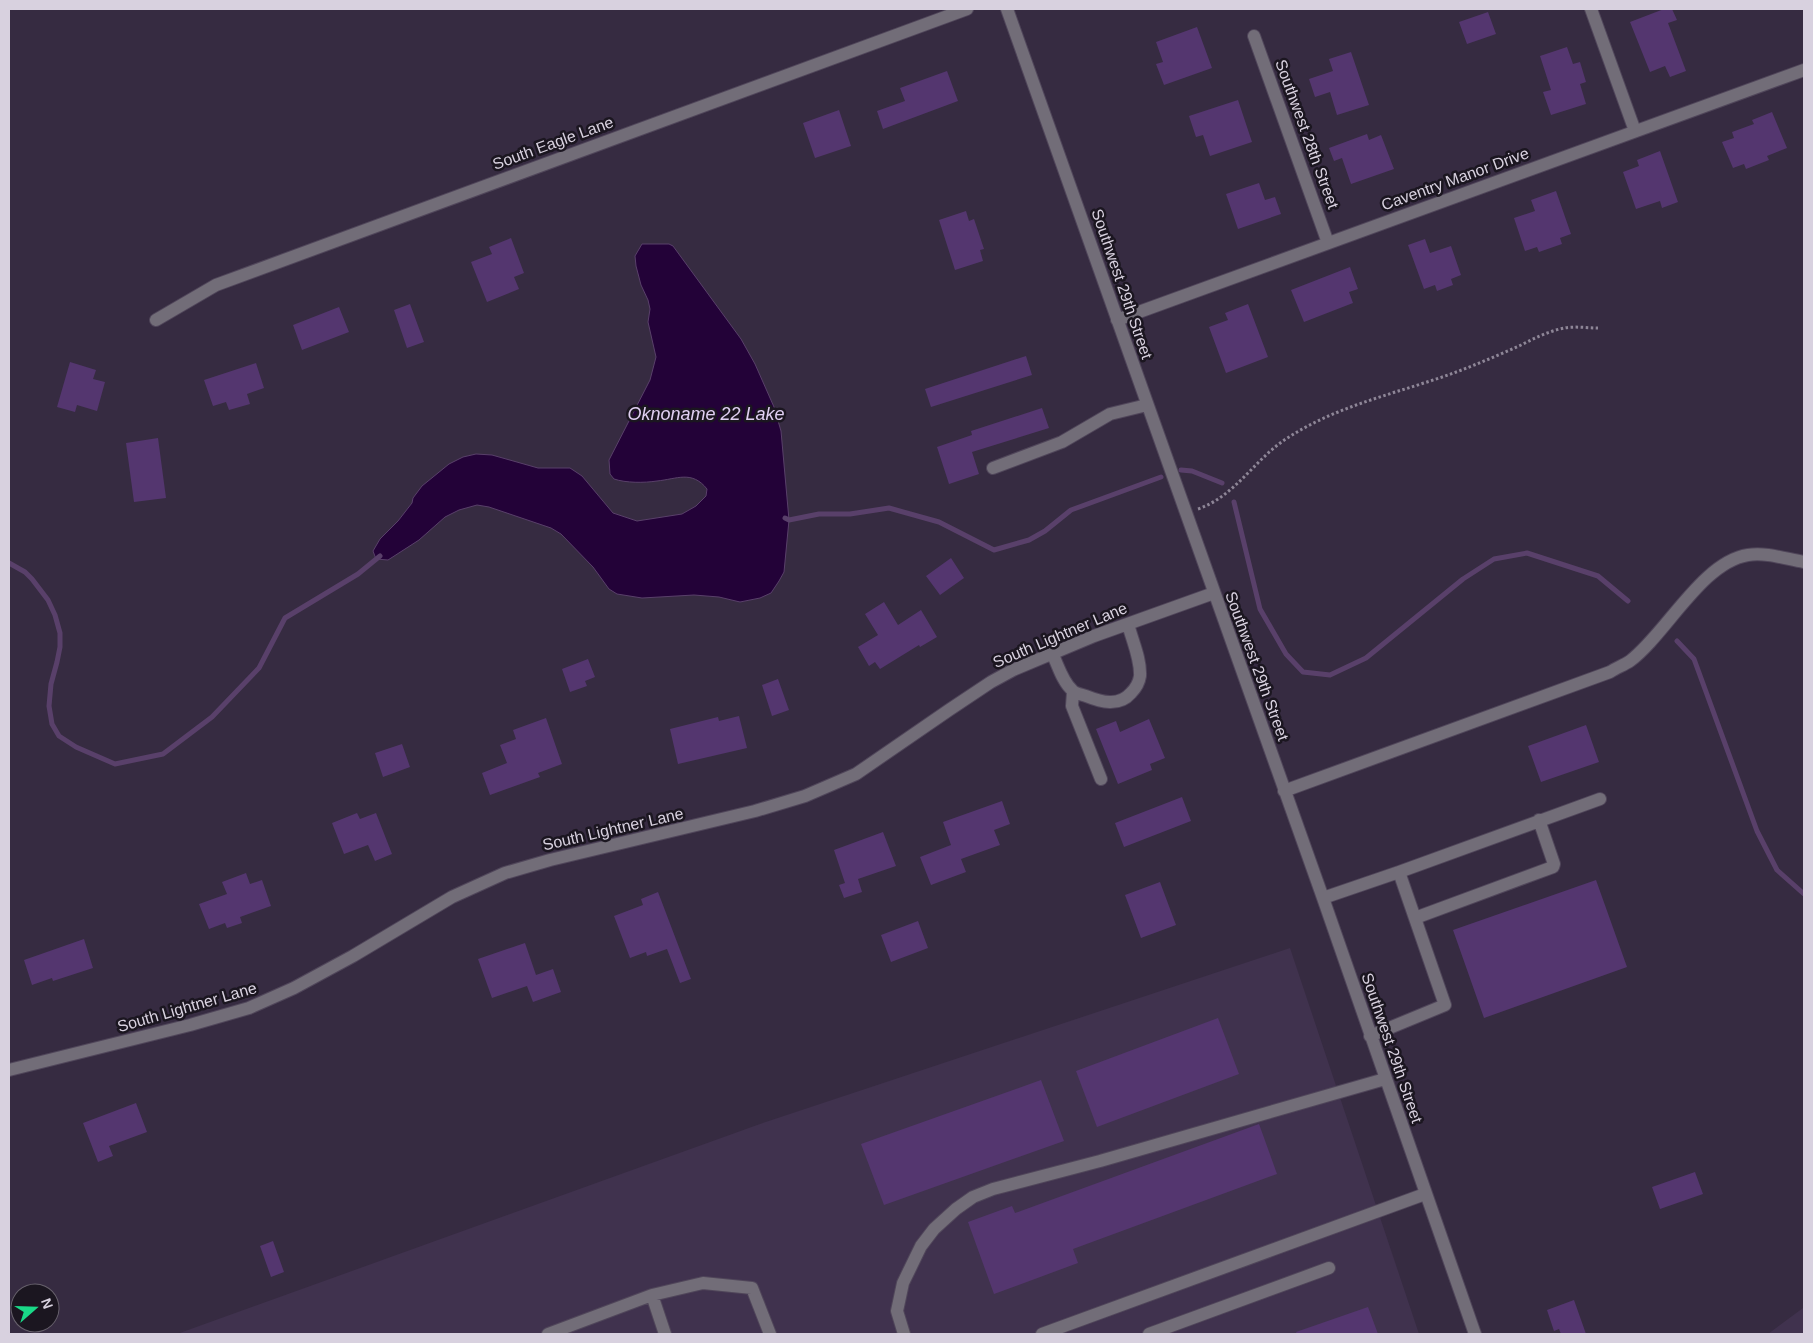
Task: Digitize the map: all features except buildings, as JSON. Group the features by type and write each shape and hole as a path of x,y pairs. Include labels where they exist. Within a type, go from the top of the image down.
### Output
{"street":[{"name":"South Eagle Lane","path":"156,320 216,284 967,9"},
{"name":"Southwest 29th Street","path":"1007,9 1323,898 1475,1334"},
{"path":"1591,9 1635,131"},
{"name":"Southwest 28th Street","path":"1254,36 1328,243"},
{"name":"Caventry Manor Drive","path":"1117,320 1804,70"},
{"path":"993,468 1062,442 1110,414 1147,405"},
{"path":"1284,791 1610,672 1630,660 1707,577 1730,561 1748,554 1771,555 1804,562"},
{"name":"South Lightner Lane","path":"9,1070 190,1025 249,1008 294,988 344,961 452,897 505,873 550,860 672,832 806,796 856,774 991,682 1013,670 1052,653 1214,593"},
{"path":"1052,653 1066,684 1073,692 1108,703 1121,701 1138,686 1140,676 1139,663 1128,624"},
{"path":"1073,692 1072,706 1100,779"},
{"path":"1323,898 1600,798"},
{"path":"1415,918 1553,867 1554,864 1539,820"},
{"path":"1370,1036 1445,1005 1399,872"},
{"path":"904,1334 897,1311 903,1283 921,1246 934,1229 973,1196 1385,1079"},
{"path":"1042,1334 1425,1194"},
{"path":"1149,1334 1329,1268"},
{"path":"548,1334 652,1295 703,1282 752,1288 770,1334"},
{"path":"652,1295 665,1334"}],"path":[{"path":"1186,514 1213,503 1235,486 1265,456 1287,438 1310,424 1338,412 1460,371 1543,335 1565,328 1598,328"}],"shaded area":[{"path":"1290,948 1419,1334 177,1334 760,1124"},
{"path":"1803,1308 1804,1334 1768,1334"}],"water":[{"name":"Oknoname 22 Lake","path":"642,244 669,244 673,246 741,339 755,364 774,407 781,431 789,520 784,572 771,593 760,598 740,602 719,597 694,595 642,598 617,594 609,589 593,567 561,534 551,528 489,507 477,505 459,510 445,517 419,540 388,560 376,559 373,551 380,539 398,521 422,486 449,464 463,457 476,454 492,455 538,468 570,468 582,476 613,513 637,521 682,514 696,506 706,496 707,489 696,479 684,477 652,482 635,482 614,479 610,474 609,460 650,380 656,357 648,322 650,309 636,266 635,256"}],"waterway":[{"path":"1181,470 1192,471 1222,483"},
{"path":"785,518 789,520 819,514 850,514 889,508 939,522 994,550 1029,540 1045,531 1071,510 1161,477"},
{"path":"1234,502 1260,609 1286,654 1303,672 1330,675 1366,658 1463,579 1494,559 1527,553 1598,576 1628,601"},
{"path":"9,563 25,572 48,600 60,633 60,647 51,684 49,706 52,724 59,736 76,747 115,764 163,754 212,717 259,668 285,618 358,574 380,556"},
{"path":"1677,641 1694,659 1757,831 1777,870 1804,894"}]}
